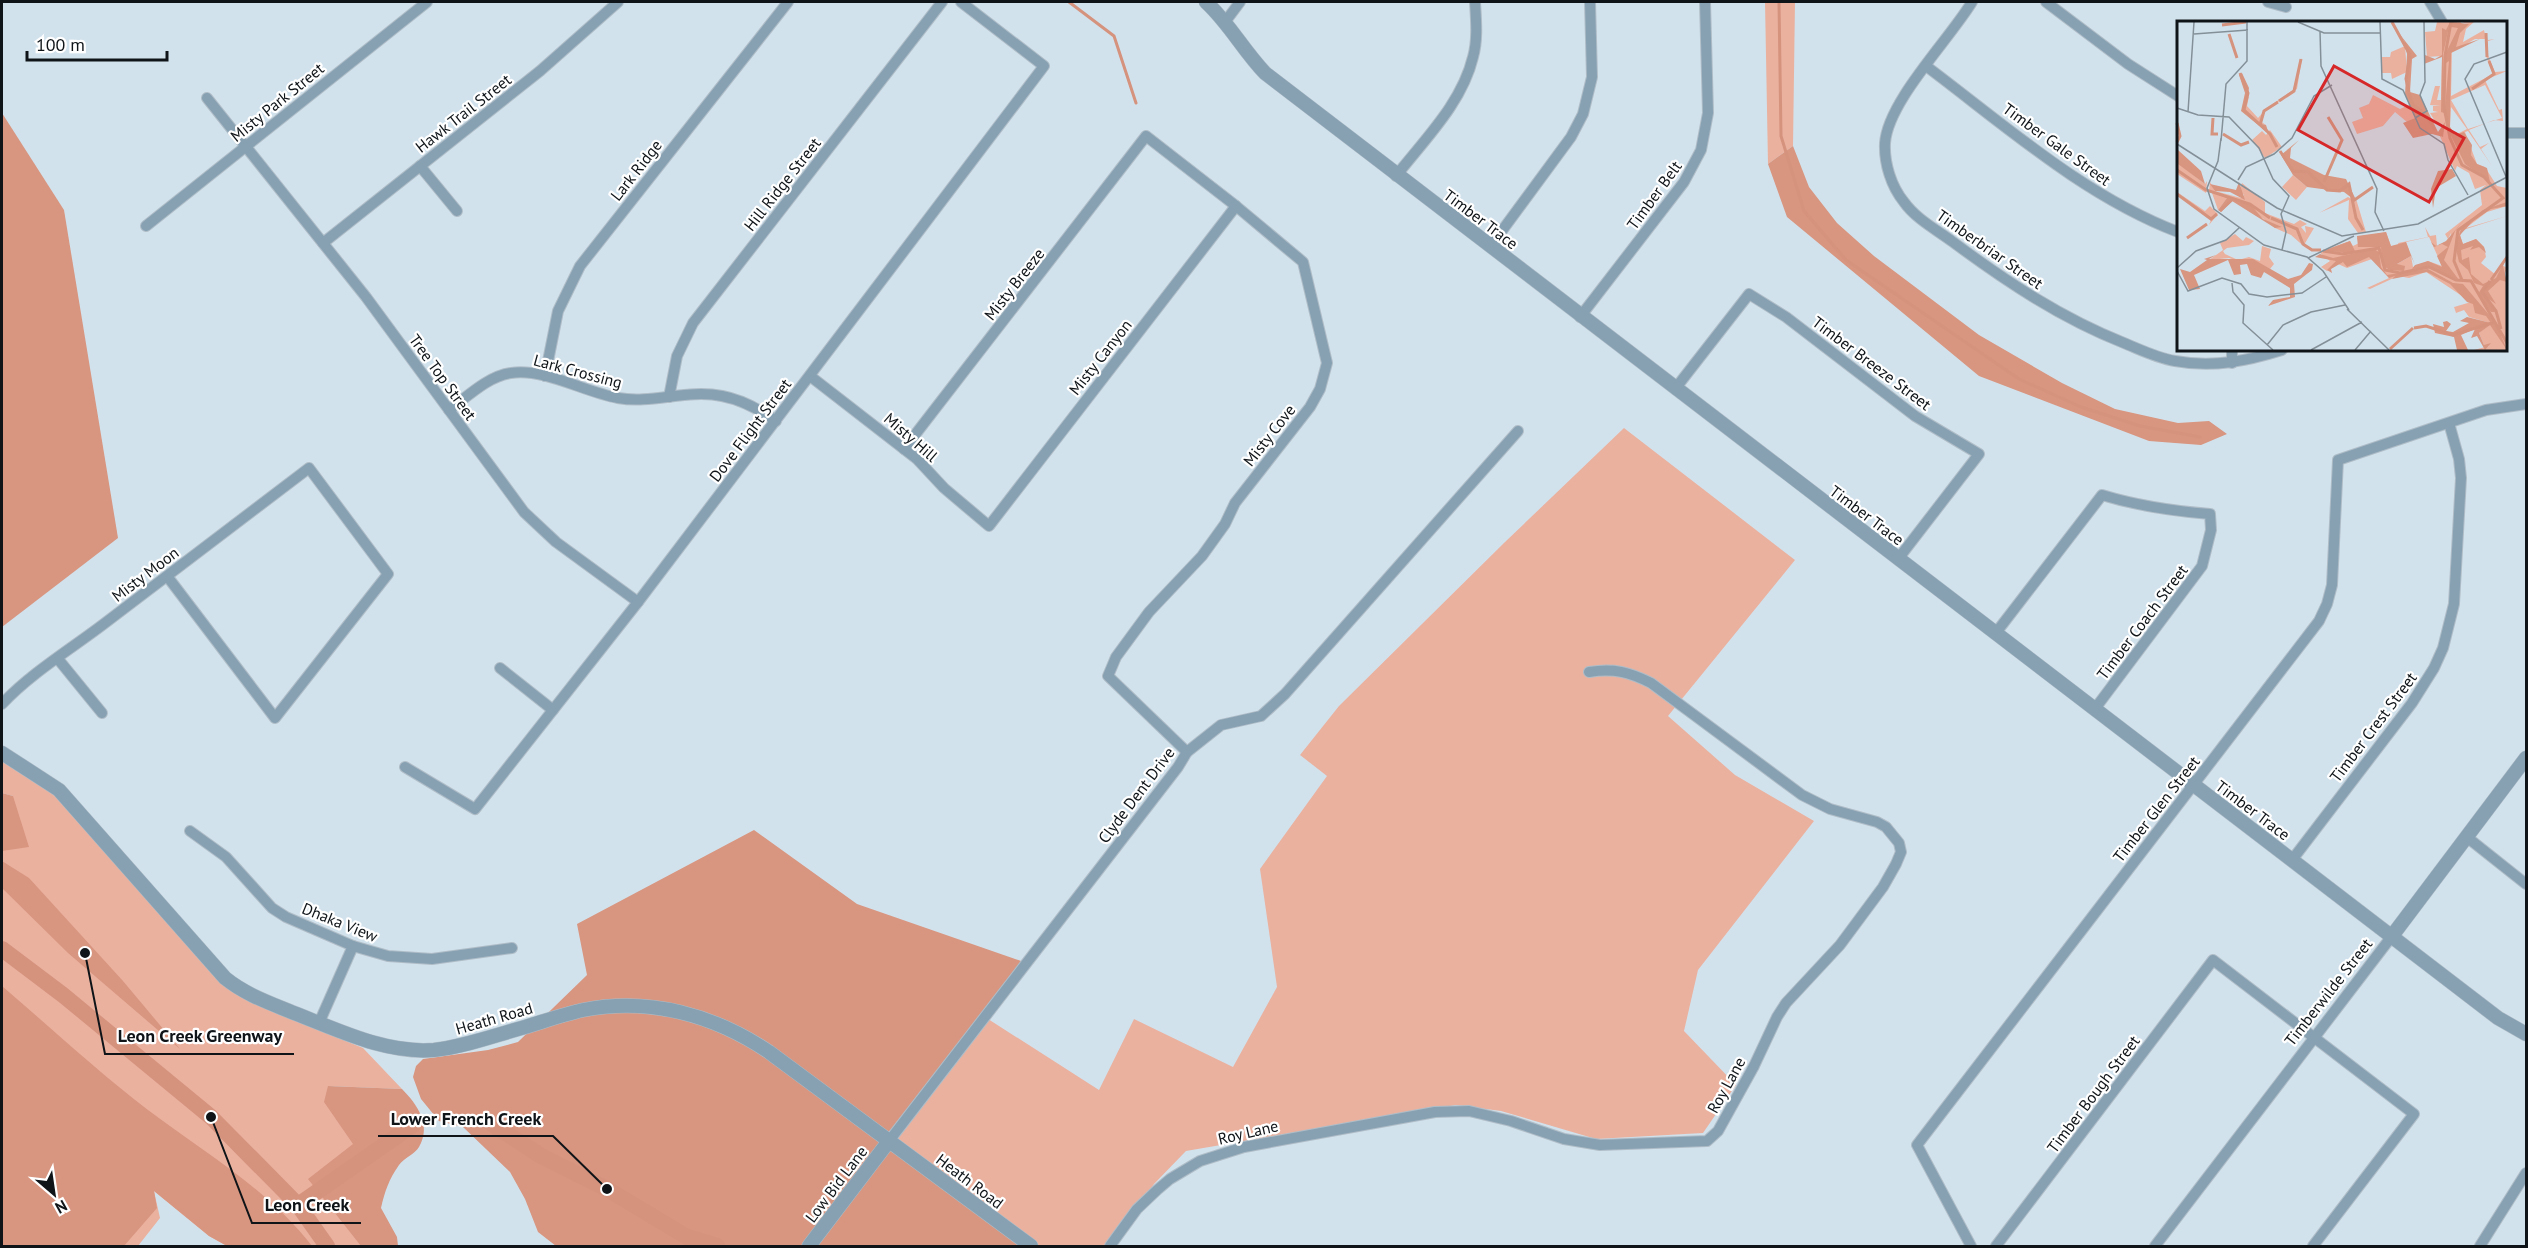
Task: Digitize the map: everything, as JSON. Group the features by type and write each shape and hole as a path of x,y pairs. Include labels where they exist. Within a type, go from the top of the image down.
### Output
{"street":[{"name":"Misty Park Street","path":"146,226 427,2"},
{"name":"Hawk Trail Street","path":"324,243 540,71 618,2"},
{"name":"Lark Ridge","path":"545,376 558,311 580,266 788,2"},
{"name":"Hill Ridge Street","path":"669,397 677,356 693,323 942,2"},
{"name":"Dove Flight Street","path":"405,767 475,809 638,602 1044,66 961,2"},
{"name":"Timber Trace","path":"1206,2 1225,21 1252,60 1265,73 1396,176 2498,1018 2526,1034"},
{"path":"1225,21 1240,2"},
{"path":"1396,176 1451,106 1466,80 1476,43 1475,2"},
{"path":"1490,247 1571,136 1583,114 1592,77 1590,2"},
{"name":"Timber Belt","path":"1581,316 1684,182 1699,155 1705,138 1708,113 1705,2"},
{"name":"Timberbriar Street","path":"1972,2 1894,111 1886,137 1888,172 1904,203 1920,218 2009,283 2067,318 2110,338 2172,361 2200,364 2232,363 2278,351"},
{"path":"2046,2 2128,64 2177,95"},
{"path":"2268,2 2286,7"},
{"path":"2430,2 2441,21"},
{"name":"Timber Gale Street","path":"1926,66 2102,196 2147,220 2177,232"},
{"name":"Tree Top Street","path":"207,98 366,297 524,512 556,542 638,602"},
{"path":"2507,133 2526,133"},
{"name":"Misty Cove","path":"1146,136 1303,262 1327,363 1320,389 1310,407 1234,503 1225,524 1202,556 1149,612 1116,657 1108,676 1187,752"},
{"name":"Misty Breeze","path":"904,449 1146,136"},
{"path":"420,166 457,212"},
{"name":"Misty Canyon","path":"988,526 1236,206"},
{"name":"Timber Breeze Street","path":"1675,389 1749,294 1786,317 1915,416 1978,454 1898,559"},
{"path":"2232,351 2232,363"},
{"name":"Lark Crossing","path":"449,410 485,384 508,373 522,372 545,376 620,398 648,400 698,393 724,396 750,404 776,421"},
{"name":"Misty Hill","path":"810,376 904,449 988,526"},
{"path":"2449,423 2499,407 2526,404"},
{"name":"Timber Glen Street","path":"1971,1246 1917,1145 2313,629 2327,604 2332,585 2338,460 2449,423"},
{"name":"Timber Crest Street","path":"2292,860 2412,703 2434,668 2443,648 2454,604 2461,478 2459,459 2449,423"},
{"name":"Clyde Dent Drive","path":"889,1142 1179,767 1187,752 1221,725 1261,716 1285,694 1518,431"},
{"name":"Misty Moon","path":"2,704 58,658 309,468 388,574 275,718 167,576"},
{"name":"Timber Coach Street","path":"1995,634 2102,495 2162,510 2210,514 2211,530 2202,566 2094,710"},
{"path":"58,658 102,713"},
{"path":"500,668 553,710"},
{"name":"Roy Lane","path":"1110,1246 1137,1209 1170,1179 1200,1161 1244,1146 1457,1110 1491,1115 1564,1139 1600,1145 1707,1141 1718,1131 1754,1066 1777,1017 1786,1003 1840,945 1882,887 1900,853 1899,843 1886,827 1877,822 1830,809 1802,795 1651,683 1637,676 1609,669 1589,672"},
{"name":"Heath Road","path":"2,753 59,790 225,978 249,994 353,1036 399,1048 432,1050 468,1044 582,1011 631,1006 680,1011 718,1024 748,1038 1031,1246"},
{"name":"Timberwilde Street","path":"2155,1246 2313,1037 2468,838 2526,758"},
{"name":"Dhaka View","path":"190,831 226,857 272,908 286,917 353,946 388,956 432,959 512,948"},
{"path":"2468,838 2526,884"},
{"path":"319,1023 353,946"},
{"name":"Timber Bough Street","path":"1996,1246 2213,960 2313,1037"},
{"path":"2313,1037 2414,1114 2313,1246"},
{"name":"Low Bid Lane","path":"809,1246 889,1142"},
{"path":"2480,1246 2526,1173"}],"shaded area":[{"path":"1765,2 1795,2 1793,146 1768,164"},
{"path":"2,113 64,210 118,538 2,627"},
{"path":"1793,146 1809,187 1837,223 1874,256 1979,335 2062,383 2115,409 2178,423 2209,421 2227,434 2201,445 2149,441 1979,376 1787,217 1768,164"},
{"path":"1624,428 1795,560 1668,716 1735,775 1814,821 1698,970 1684,1031 1736,1085 1703,1133 1596,1139 1501,1111 1456,1105 1186,1151 1154,1184 1110,1246 1031,1246 889,1141 985,1017 1099,1090 1134,1019 1233,1067 1277,987 1260,869 1327,776 1300,755 1339,706"},
{"path":"2,760 49,791 66,806 215,975 282,1015 363,1048 402,1089 329,1086 373,1133 374,1227 391,1246 227,1246 209,1236 154,1191 160,1218 138,1246 2,1246 2,818 13,796 2,793"},
{"path":"2,793 13,796 29,847 2,851"},
{"path":"754,830 857,904 1027,963 889,1141 1031,1246 556,1246 538,1232 525,1199 510,1172 463,1127 439,1121 421,1099 413,1077 416,1066 423,1059 488,1050 518,1042 587,975 577,924"},
{"path":"2,861 29,878 123,981 180,1049 68,953 2,888"},
{"path":"2,986 129,1095 256,1189 295,1226 312,1246 227,1246 209,1236 154,1191 157,1208 124,1246 2,1246"},
{"path":"328,1086 402,1089 413,1101 421,1115 423,1139 419,1147 396,1170 388,1185 381,1208 397,1237 398,1246 361,1246 308,1179 353,1144 324,1102"}],"waterway":[{"path":"1069,2 1114,36 1136,103"},
{"path":"1779,2 1781,136 1804,211 1846,260 2019,379 2081,407 2140,426 2200,437"},
{"path":"2,949 63,995 211,1117 298,1205 327,1246"},
{"path":"492,1124 541,1156 607,1189 687,1237 717,1246"},
{"path":"298,1205 413,1125"}],"place":[{"name":"Leon Creek Greenway","path":"85,953"},
{"name":"Leon Creek","path":"211,1117"},
{"name":"Lower French Creek","path":"607,1189"}]}
